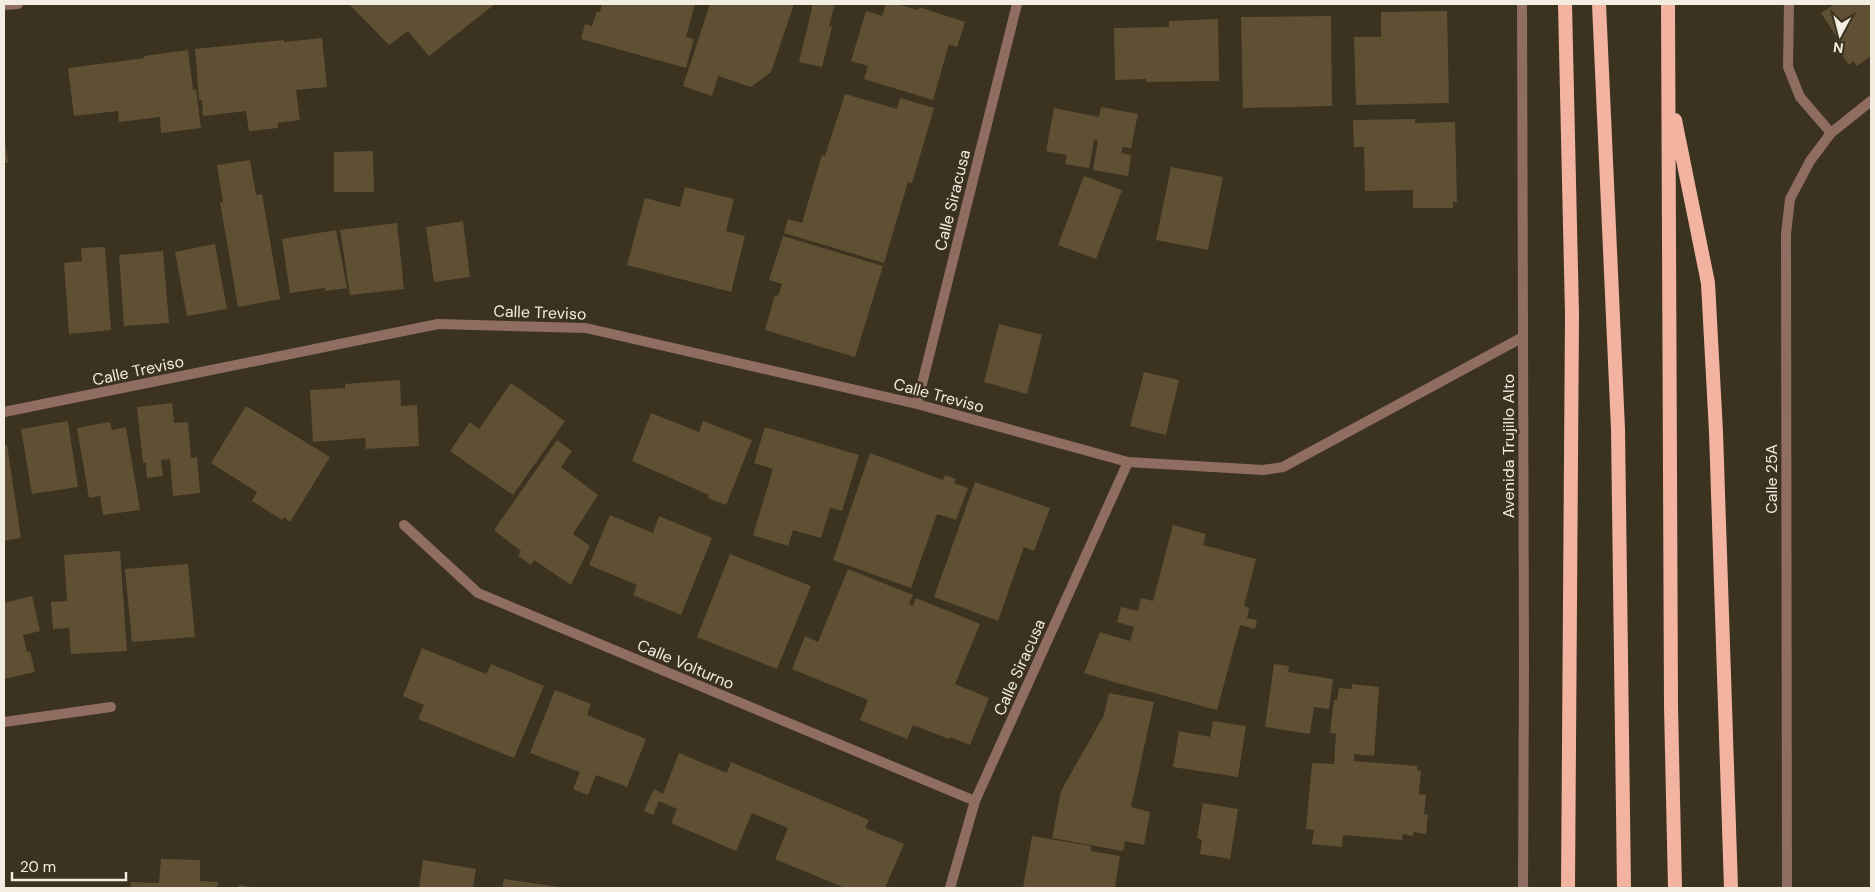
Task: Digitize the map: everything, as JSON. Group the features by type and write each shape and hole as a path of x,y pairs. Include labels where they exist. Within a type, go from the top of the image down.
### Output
{"highway":[{"path":"1565,4 1572,314 1568,888"},
{"path":"1599,4 1618,429 1624,888"},
{"path":"1668,4 1671,706 1675,888"},
{"path":"1668,90 1708,283 1716,432 1731,888"}],"street":[{"path":"4,5 18,4"},
{"name":"Calle Siracusa","path":"917,404 1017,4"},
{"name":"Avenida Trujillo Alto","path":"1522,4 1523,888"},
{"path":"1789,4 1788,67 1800,98 1831,133"},
{"name":"Calle 25A","path":"1787,888 1786,234 1790,199 1810,161 1831,133 1871,101"},
{"name":"Calle Treviso","path":"4,412 438,324 586,328 917,404 1128,462 1263,470 1282,467 1523,337"},
{"name":"Calle Siracusa","path":"950,888 975,801 1128,462"},
{"name":"Calle Volturno","path":"404,525 478,594 975,801"},
{"path":"4,722 112,707"}],"building":[{"path":"349,4 495,4 429,56 408,31 389,45"},
{"path":"602,4 695,4 686,37 694,39 686,68 581,39 585,24 592,26 597,11 600,12"},
{"path":"710,4 794,4 771,72 751,87 718,76 712,96 683,86"},
{"path":"813,4 835,4 829,26 832,27 822,67 799,62"},
{"path":"886,4 897,4 918,10 919,7 965,22 957,47 949,44 933,100 864,79 868,66 851,61 866,11 882,16"},
{"path":"1835,4 1871,4 1871,56 1857,66 1853,61 1849,65 1833,42 1838,39 1821,13"},
{"path":"1447,11 1449,103 1356,105 1354,37 1381,37 1381,12"},
{"path":"1331,16 1332,106 1243,108 1241,17"},
{"path":"1218,19 1219,81 1146,82 1146,79 1115,80 1114,28 1169,27 1169,21"},
{"path":"322,38 327,87 296,90 300,120 278,123 278,128 249,131 246,111 203,116 202,100 199,100 195,49"},
{"path":"188,50 193,90 196,89 201,128 161,133 160,117 119,122 118,111 74,116 68,68 145,58 144,56"},
{"path":"845,94 897,109 900,98 934,108 912,183 908,182 884,263 784,233 788,219 802,223 822,155 825,156"},
{"path":"1101,107 1138,114 1131,148 1123,147 1121,153 1131,155 1128,176 1093,170 1098,141 1094,140 1089,168 1065,164 1067,155 1046,151 1054,108 1099,117"},
{"path":"1415,119 1415,123 1455,122 1457,202 1453,202 1453,208 1413,208 1413,190 1365,191 1364,147 1354,147 1353,120"},
{"path":"4,135 8,163 4,163"},
{"path":"373,151 374,192 334,192 334,152"},
{"path":"250,160 256,195 262,194 280,299 238,307 220,202 223,202 217,165"},
{"path":"1171,167 1223,177 1208,250 1156,240"},
{"path":"1084,176 1122,190 1096,259 1058,245"},
{"path":"685,187 734,199 726,231 745,236 731,292 627,265 645,198 680,207"},
{"path":"463,221 470,277 434,282 426,227"},
{"path":"397,223 404,289 350,295 340,230"},
{"path":"336,230 347,288 325,291 325,288 290,293 282,239"},
{"path":"783,236 883,266 855,357 765,330 775,295 778,296 782,284 769,280"},
{"path":"215,244 227,309 187,316 175,252"},
{"path":"105,247 111,330 69,334 64,263 82,261 81,248"},
{"path":"163,251 169,323 124,326 119,255"},
{"path":"999,324 1042,335 1027,394 984,382"},
{"path":"1144,372 1179,380 1166,435 1130,426"},
{"path":"400,380 401,406 417,405 419,446 366,449 365,438 313,442 310,390 345,388 345,384"},
{"path":"511,383 565,421 513,495 450,451 470,422 479,429"},
{"path":"172,403 174,423 188,422 191,458 197,457 200,493 173,496 170,459 161,460 163,476 147,478 146,463 143,463 137,407"},
{"path":"246,406 330,457 290,522 284,517 282,520 252,501 257,492 211,463"},
{"path":"651,413 699,432 703,421 752,440 726,505 708,498 709,495 632,461"},
{"path":"68,421 78,487 32,494 21,429"},
{"path":"110,422 112,430 126,427 140,510 103,515 100,496 89,498 77,428"},
{"path":"765,427 859,455 842,511 830,508 821,538 793,530 788,546 753,535 773,469 754,463"},
{"path":"557,440 572,451 561,467 598,495 573,534 590,546 571,585 534,560 531,565 518,556 521,551 494,530"},
{"path":"7,445 21,538 4,541 4,446"},
{"path":"870,453 943,480 945,475 956,479 954,483 968,488 956,520 937,514 911,588 833,560"},
{"path":"975,482 1050,508 1034,551 1024,547 998,621 934,597"},
{"path":"610,515 653,533 659,516 712,538 681,615 633,595 637,585 589,565"},
{"path":"1173,525 1206,534 1203,545 1256,559 1244,606 1249,608 1247,618 1257,620 1255,629 1240,625 1217,710 1084,673 1100,632 1130,641 1134,627 1117,622 1121,607 1138,611 1141,598 1153,601"},
{"path":"120,551 127,651 71,654 69,628 53,629 51,602 67,601 64,555"},
{"path":"730,554 811,586 777,669 697,637"},
{"path":"188,564 195,637 132,642 125,569"},
{"path":"848,569 913,595 909,604 913,606 916,598 980,624 955,684 989,698 970,745 913,725 907,739 860,720 868,700 792,669 805,636 818,642"},
{"path":"32,596 40,631 23,635 27,652 30,651 35,672 4,679 4,603"},
{"path":"422,648 486,674 491,664 544,686 514,758 418,719 424,705 403,696"},
{"path":"1274,664 1289,666 1288,672 1333,679 1329,709 1314,707 1310,734 1265,727"},
{"path":"1352,684 1379,687 1374,756 1354,754 1354,761 1417,766 1417,770 1421,771 1419,794 1426,795 1424,814 1428,815 1426,834 1413,832 1413,836 1403,834 1402,840 1343,835 1342,847 1312,844 1314,830 1306,829 1312,763 1334,764 1336,734 1330,733 1334,700 1337,700 1339,688 1352,689"},
{"path":"555,690 591,704 587,715 646,739 627,787 596,775 588,795 573,789 580,772 530,753"},
{"path":"1109,693 1154,702 1131,807 1150,812 1144,845 1125,841 1123,851 1052,838 1061,791 1104,715"},
{"path":"1213,721 1246,726 1238,777 1173,767 1179,731 1210,737"},
{"path":"679,753 727,773 731,762 869,820 865,828 904,844 885,888 845,888 775,859 788,828 752,813 736,851 671,823 677,809 659,801 653,815 644,811 654,789 663,794"},
{"path":"1203,803 1238,809 1230,859 1200,854 1202,840 1197,838"},
{"path":"1032,836 1091,846 1091,851 1120,856 1115,888 1023,888"},
{"path":"161,859 200,860 200,881 218,882 217,888 130,888 131,882 159,883"},
{"path":"423,860 476,869 473,888 419,888"},
{"path":"504,879 559,887 559,888 502,888"},
{"path":"239,885 251,887 251,888 239,888"}]}
